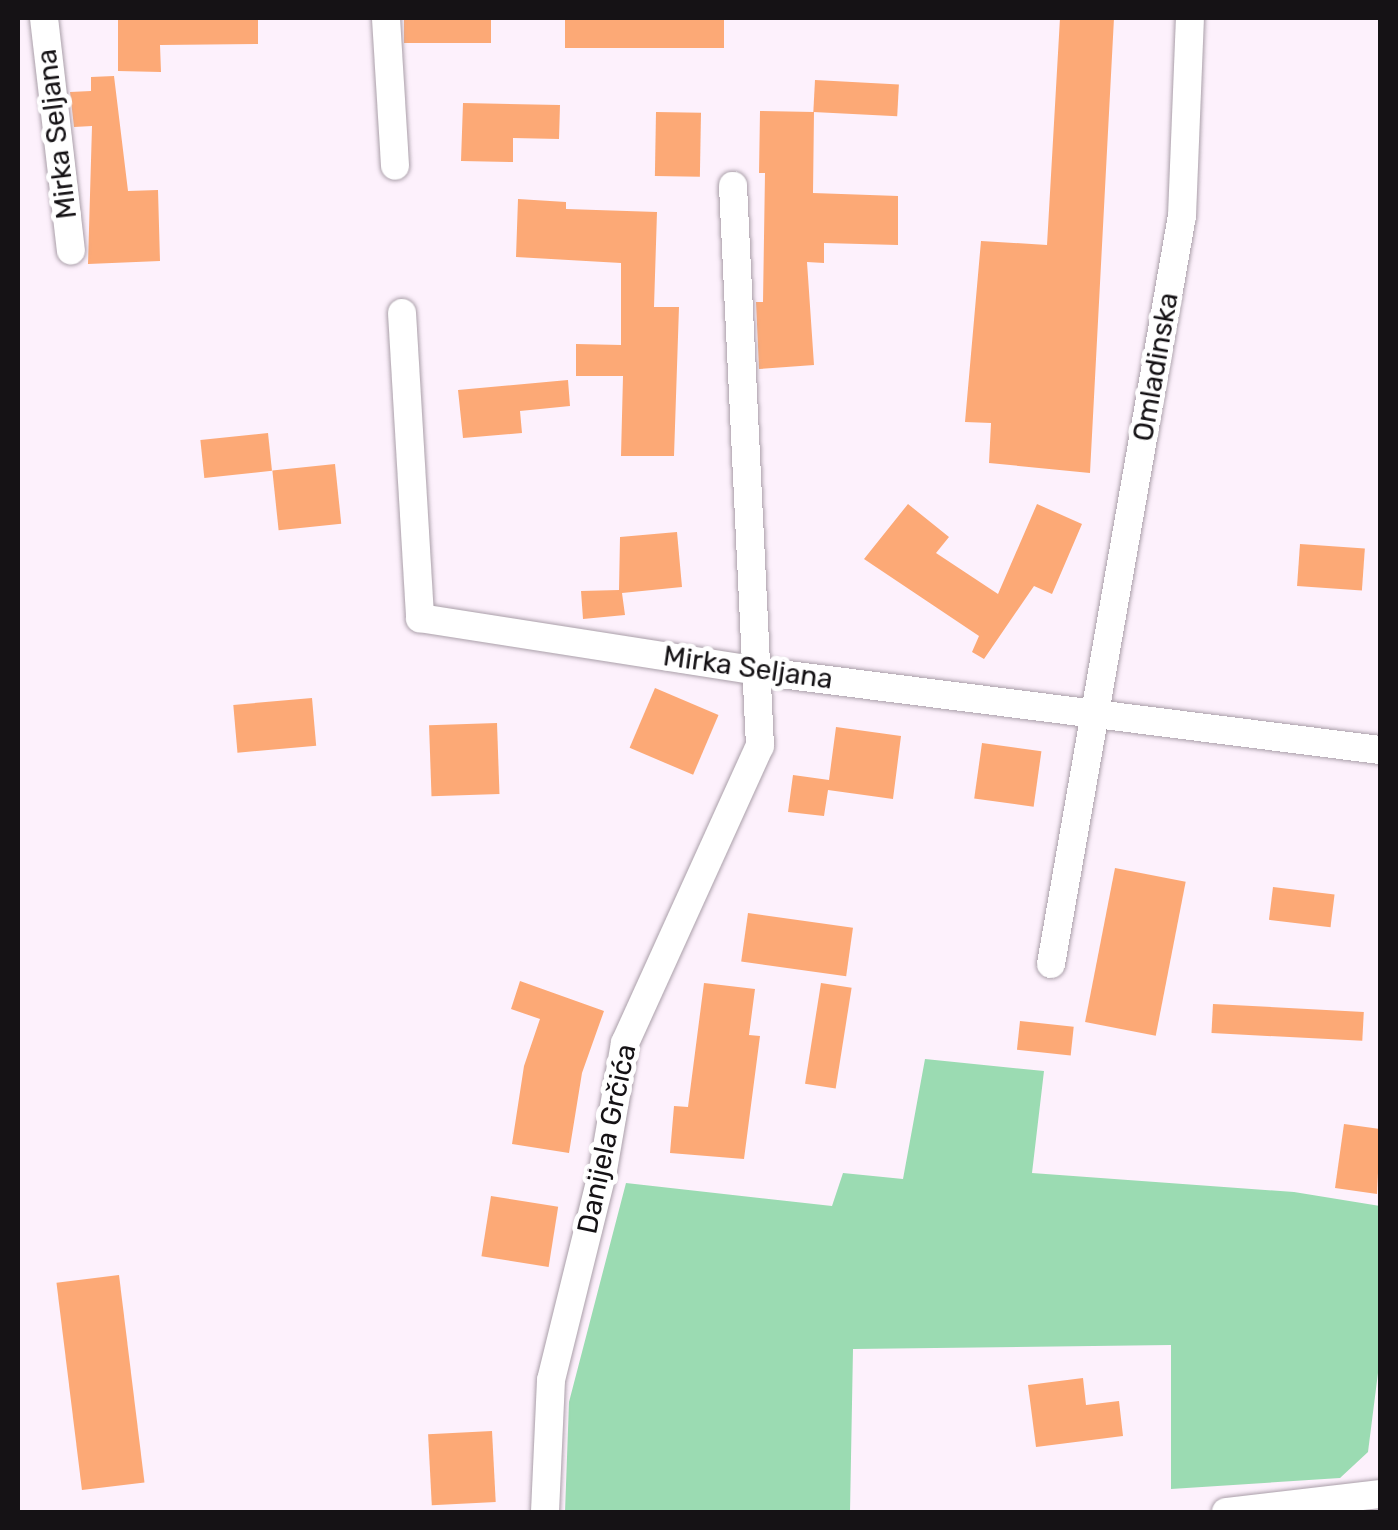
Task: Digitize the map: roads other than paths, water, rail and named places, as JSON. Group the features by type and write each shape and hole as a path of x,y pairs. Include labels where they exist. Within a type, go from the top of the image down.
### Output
{"street":[{"name":"Mirka Seljana","path":"44,18 71,250"},
{"path":"386,18 395,166"},
{"name":"Omladinska","path":"1051,964 1182,216 1190,18"},
{"name":"Danijela Grčića","path":"545,1512 551,1380 603,1170 625,1043 760,746 733,186"},
{"name":"Mirka Seljana","path":"402,313 420,618 757,671 1380,750"},
{"path":"1226,1512 1380,1494"}]}
